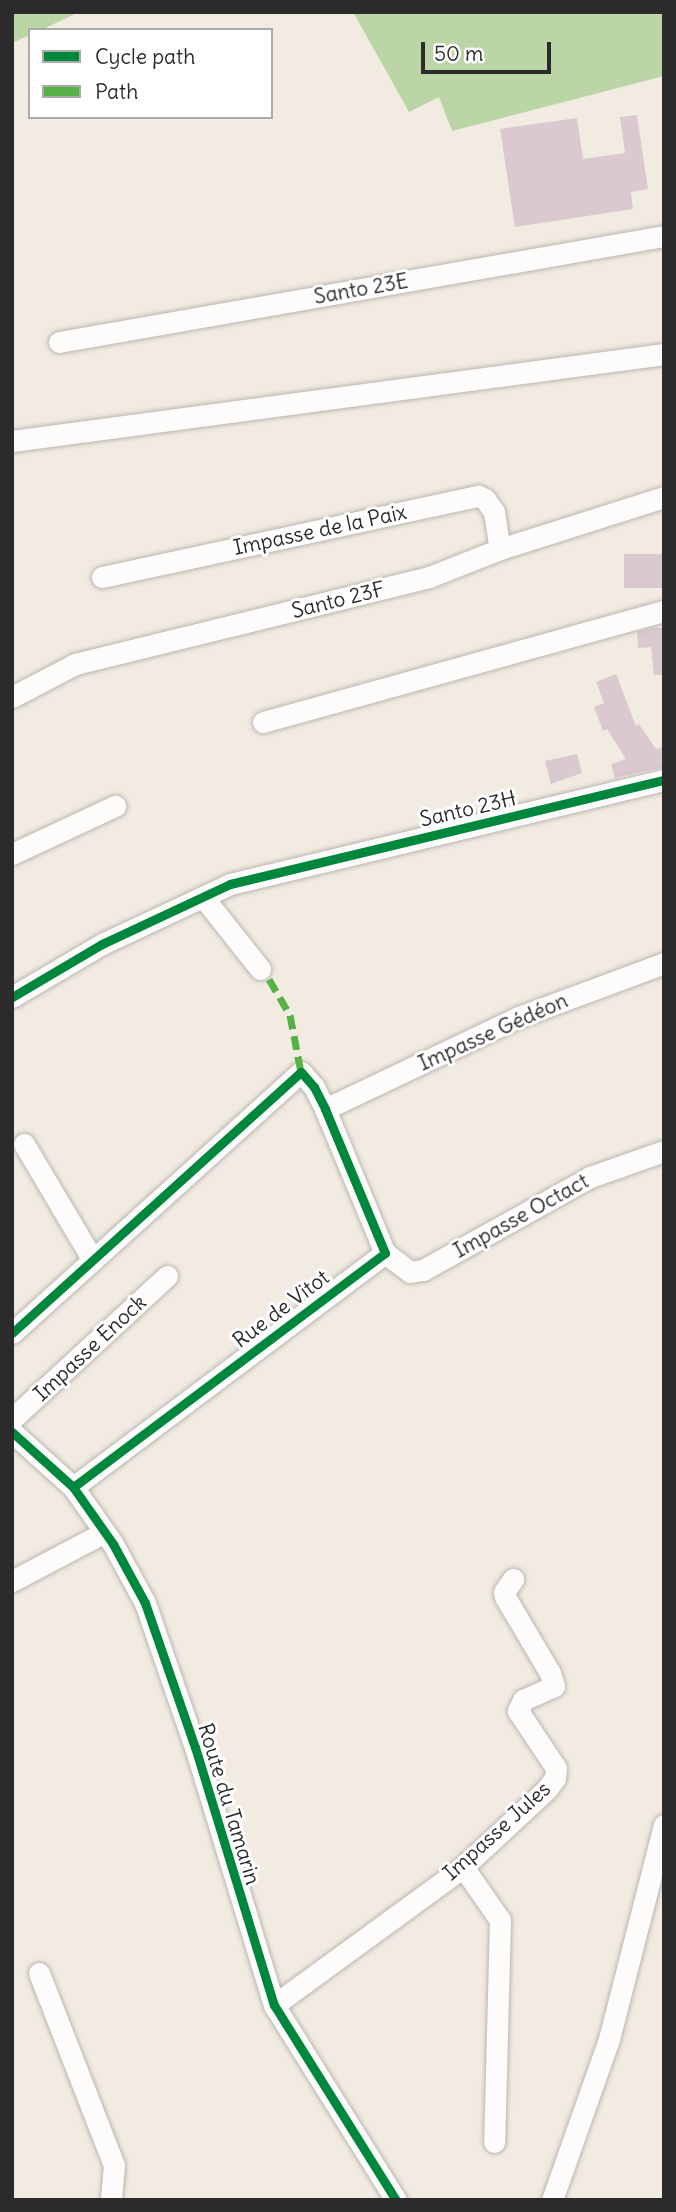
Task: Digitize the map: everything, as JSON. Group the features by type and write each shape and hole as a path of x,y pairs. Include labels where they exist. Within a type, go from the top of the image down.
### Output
{"street":[{"name":"Santo 23E","path":"59,342 664,236"},
{"path":"12,441 664,354"},
{"name":"Impasse de la Paix","path":"102,578 478,496 485,499 494,512 500,549"},
{"name":"Santo 23F","path":"12,696 75,664 429,577 500,549 664,497"},
{"path":"263,722 664,611"},
{"name":"Santo 23H","path":"12,996 102,944 230,884 664,780"},
{"path":"13,853 115,807"},
{"path":"202,897 260,969"},
{"name":"Impasse Gédéon","path":"325,1109 519,1017 664,963"},
{"path":"12,1333 301,1072 314,1087 325,1109 385,1253"},
{"path":"24,1144 93,1259"},
{"name":"Impasse Octact","path":"385,1253 410,1272 423,1270 590,1177 664,1151"},
{"name":"Rue de Vitot","path":"73,1487 385,1253"},
{"name":"Impasse Enock","path":"12,1419 167,1276"},
{"name":"Route du Tamarin","path":"12,1432 73,1487 105,1532 149,1616 195,1747 256,1954 274,2005 396,2200"},
{"path":"12,1581 105,1532"},
{"name":"Impasse Jules","path":"274,2005 463,1867 547,1789 555,1778 556,1768 519,1711 523,1700 554,1685 505,1597 513,1579"},
{"path":"552,2200 609,2039 664,1825"},
{"path":"463,1867 500,1920 494,2142"},
{"path":"38,1973 114,2165 111,2200"}],"green space":[{"path":"12,12 79,12 45,28 28,28 28,36 12,43"},
{"path":"353,12 664,12 664,76 452,131 439,97 409,112"}],"building":[{"path":"637,115 648,189 631,192 633,209 515,227 500,129 577,118 583,159 625,153 620,117"},
{"path":"624,554 664,554 664,588 624,588"},
{"path":"664,628 664,675 654,675 651,647 638,648 637,632"},
{"path":"616,674 636,726 639,724 656,749 664,747 664,767 615,778 611,764 626,759 607,729 603,731 594,707 604,703 596,682"},
{"path":"577,754 582,773 551,784 545,761"}],"marked path":[{"path":"269,979 290,1015 301,1072"}],"cycle path":[{"path":"12,997 102,944 230,884 664,780"},
{"path":"12,1333 301,1072 314,1087 385,1253 73,1487"},
{"path":"12,1432 73,1487 113,1544 145,1603 195,1747 274,2005 396,2200"}]}
